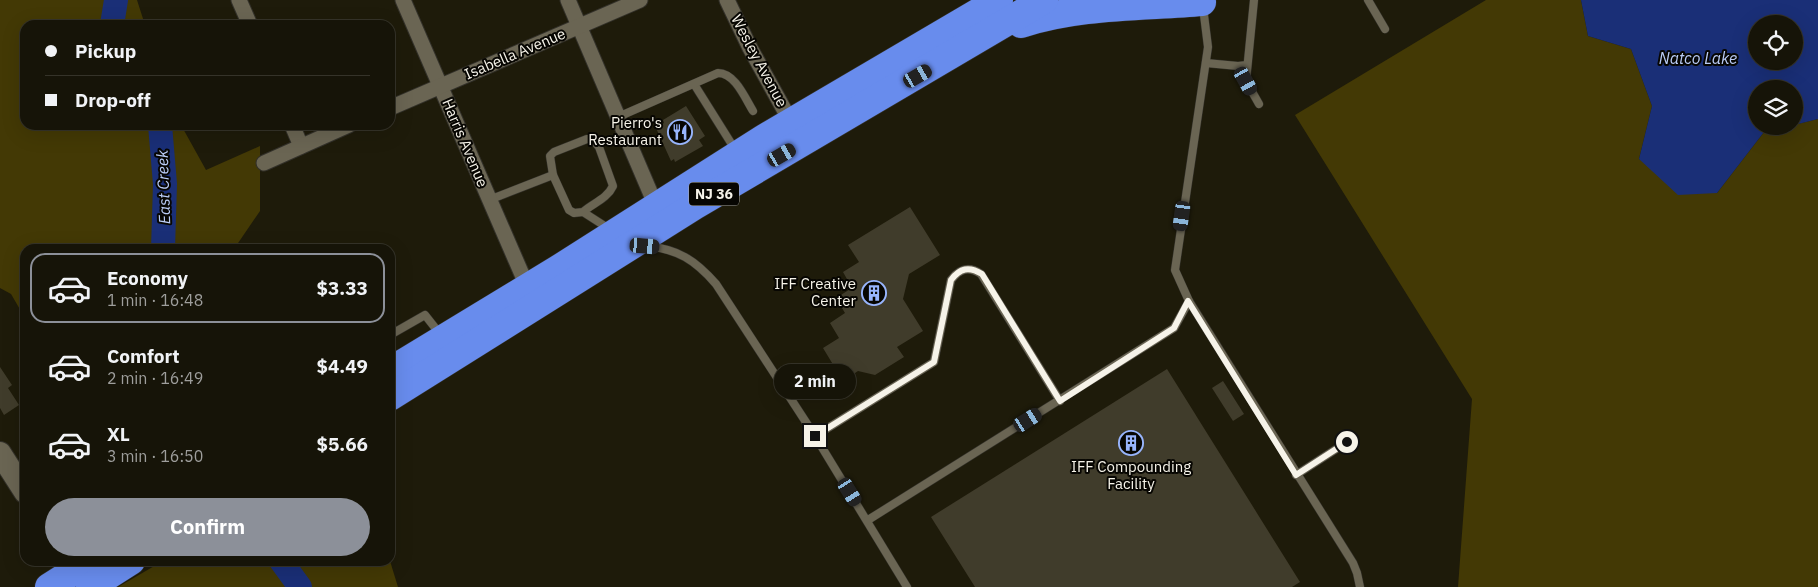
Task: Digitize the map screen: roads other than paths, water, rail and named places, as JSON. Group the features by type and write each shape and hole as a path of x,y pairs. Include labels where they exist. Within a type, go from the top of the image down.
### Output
{"highway":[{"name":"NJ 36","path":"395,394 624,238 656,206 791,122 999,0"},
{"name":"NJ 36","path":"395,369 527,286 696,205 986,36 1044,0"},
{"path":"986,36 1040,18 1202,1"},
{"path":"44,587 50,566"},
{"path":"49,587 82,566"},
{"path":"90,587 123,566"}],"street":[{"path":"239,0 248,20"},
{"name":"Harris Avenue","path":"403,0 527,286"},
{"path":"568,0 656,206"},
{"name":"Isabella Avenue","path":"395,106 640,0"},
{"name":"Wesley Avenue","path":"727,0 750,48 791,122"},
{"path":"294,130 301,146"},
{"path":"264,163 338,130"},
{"path":"0,453 20,484"}],"lane":[{"path":"1254,0 1246,81 1259,104"},
{"path":"1368,0 1385,29"},
{"path":"1202,1 1208,48 1175,270 1188,301 1353,563 1360,587"},
{"path":"1206,63 1247,65"},
{"path":"618,117 718,73 726,73 753,111"},
{"path":"694,84 738,154"},
{"path":"587,139 594,140 598,147 613,186 605,198 593,203 583,212 574,213 569,210 553,175 550,156 554,152 587,139"},
{"path":"489,200 553,175"},
{"path":"583,212 624,238 680,254 699,264 716,284 815,436 868,520 907,587"},
{"path":"815,436 934,362 951,280 957,272 966,268 974,269 982,274 1060,401"},
{"path":"868,520 1174,328 1188,301"},
{"path":"395,332 425,315 443,339"},
{"path":"1296,475 1347,442"}],"water":[{"name":"Natco Lake","path":"1581,0 1818,0 1818,119 1803,123 1803,80 1748,80 1748,135 1762,135 1717,193 1678,195 1639,159 1652,106 1631,49 1588,36"}],"waterway":[{"name":"East Creek","path":"113,20 116,0"},
{"name":"East Creek","path":"160,130 165,184 163,244"},
{"name":"East Creek","path":"285,566 300,587"}],"place":[{"name":"Pierro's Restaurant","path":"680,132"},
{"name":"IFF Creative Center","path":"874,293"},
{"name":"IFF Compounding Facility","path":"1131,443"}]}
